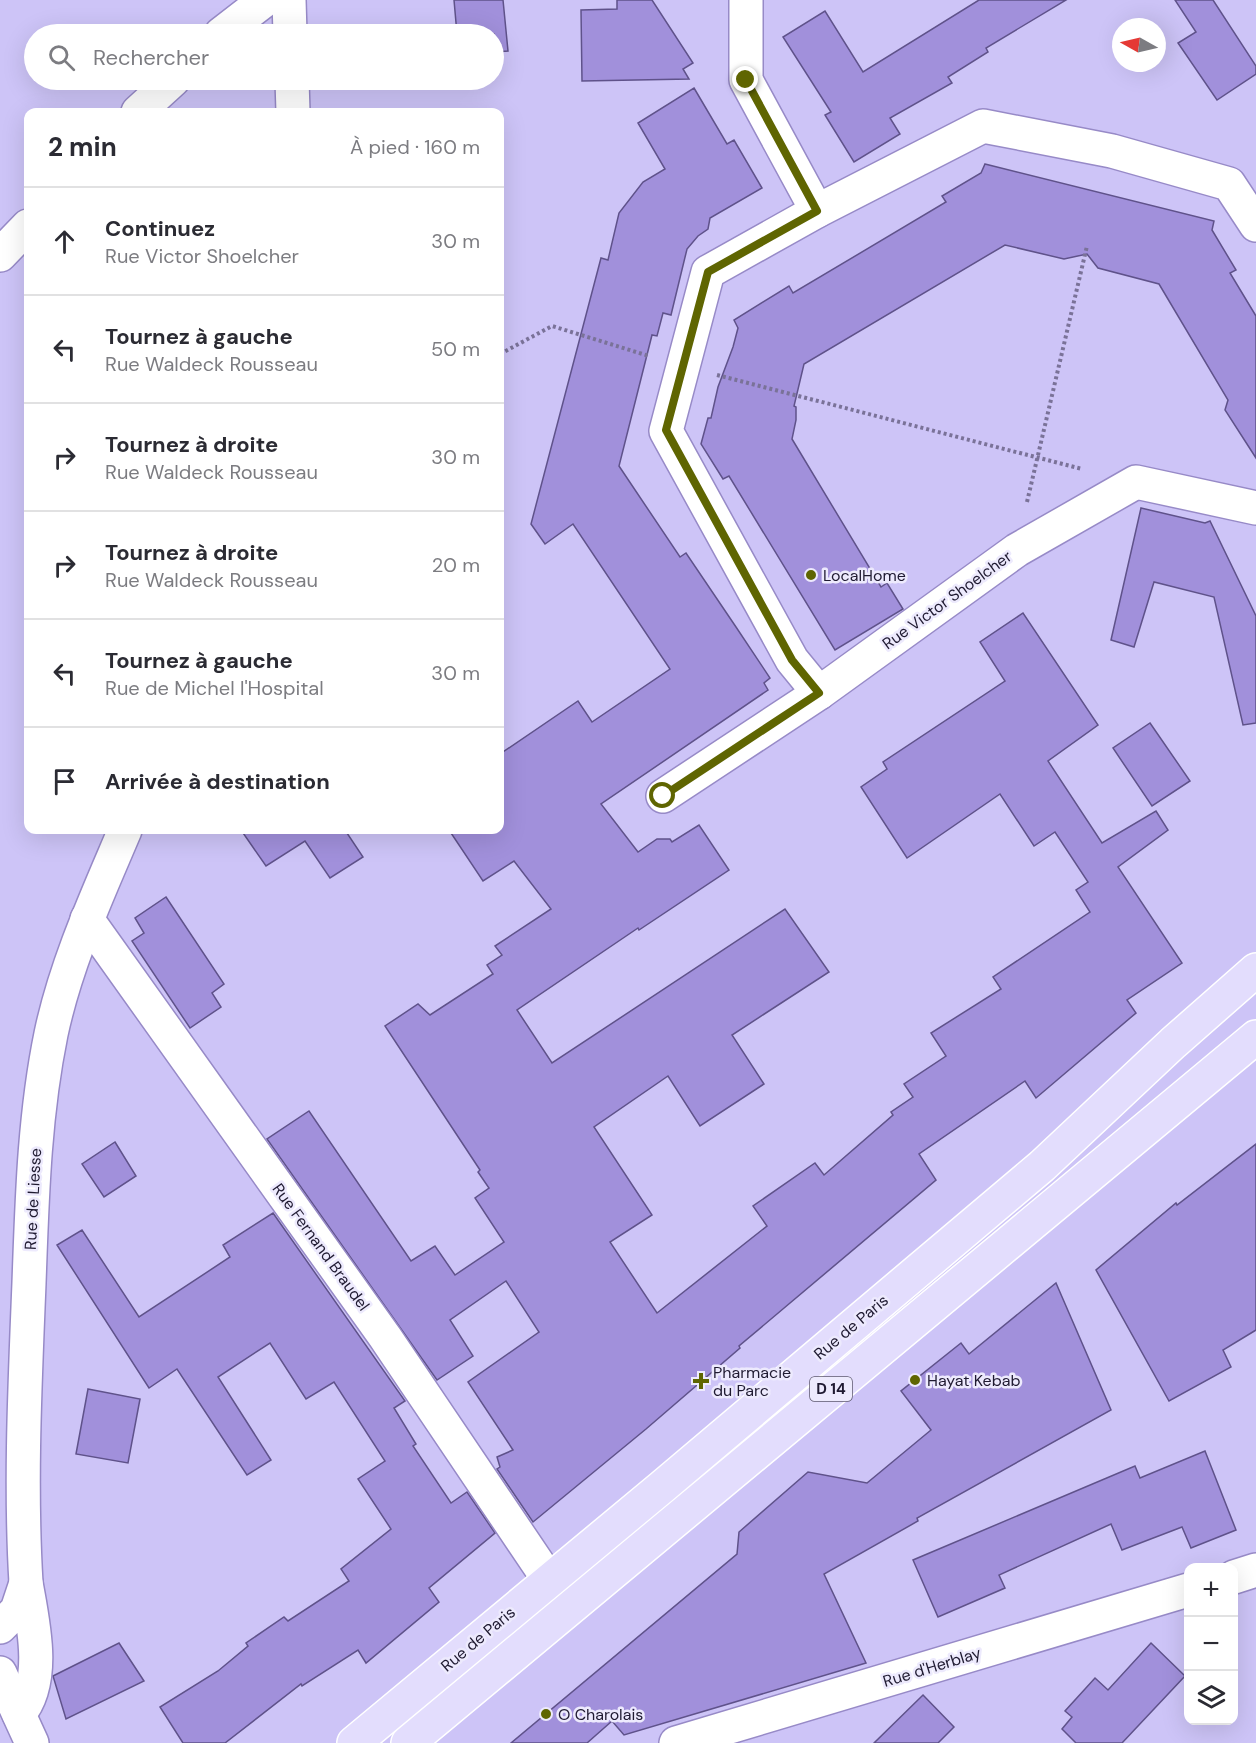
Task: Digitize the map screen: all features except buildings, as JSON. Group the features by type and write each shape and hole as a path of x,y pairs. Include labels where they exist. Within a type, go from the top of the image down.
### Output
{"main road":[{"name":"Rue de Paris","path":"354,1743 1042,1166 1173,1043 1256,970"},
{"name":"Rue de Paris","path":"408,1743 1256,1037"}],"street":[{"path":"234,24 264,0"},
{"path":"289,0 290,24"},
{"path":"746,0 746,80 817,211"},
{"path":"142,108 162,90"},
{"path":"292,90 293,108"},
{"path":"819,693 792,660 666,430 708,272 817,211 983,126 1112,151 1229,184 1256,225"},
{"path":"0,255 24,230"},
{"path":"1136,482 1256,508"},
{"name":"Rue Victor Shoelcher","path":"663,796 819,693 1017,550 1136,482"},
{"name":"Rue de Liesse","path":"19,1714 28,1704 33,1687 36,1656 33,1620 26,1583 24,1546 24,1387 34,1165 39,1105 57,1012 66,979 87,919 123,834"},
{"name":"Rue Fernand Braudel","path":"87,919 385,1337 549,1580"},
{"path":"1238,1575 1256,1570"},
{"path":"0,1628 17,1610 26,1583"},
{"name":"Rue d'Herblay","path":"676,1743 1184,1591"},
{"path":"0,1673 33,1743"}],"path":[{"path":"1017,550 1036,458 1087,246"},
{"path":"504,352 552,326 682,367 1136,482"}],"place":[{"name":"LocalHome","path":"811,575"},
{"name":"Hayat Kebab","path":"915,1380"},
{"name":"Pharmacie du Parc","path":"701,1381"},
{"name":"O Charolais","path":"546,1714"}],"route":[{"path":"663,796 819,693 792,660 666,430 708,272 817,211 798,180 746,80"}]}
